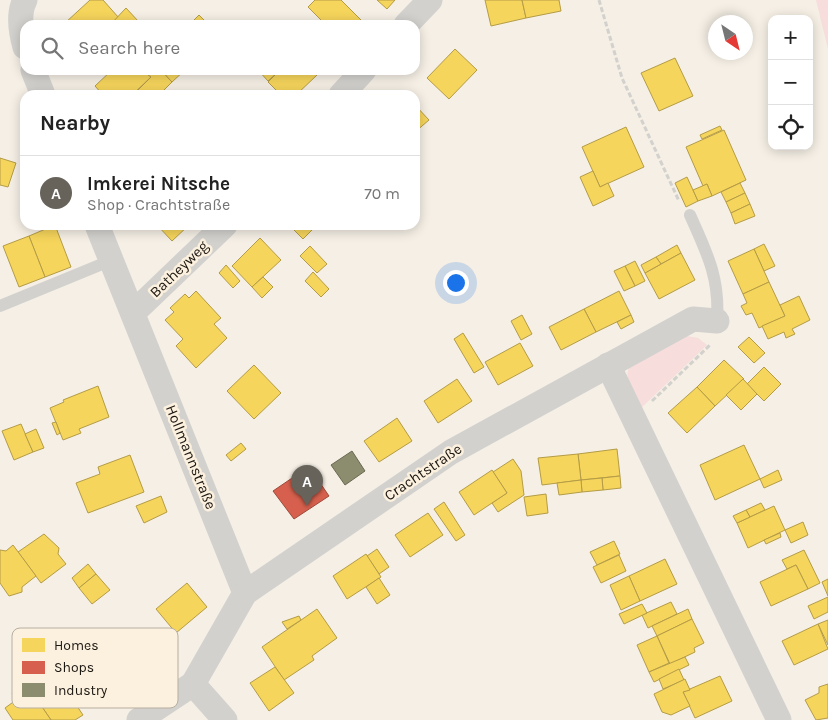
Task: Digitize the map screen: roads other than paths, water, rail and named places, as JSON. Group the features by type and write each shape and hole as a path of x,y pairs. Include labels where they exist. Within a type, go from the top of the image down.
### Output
{"street":[{"path":"22,20 25,0"},
{"path":"411,20 430,0"},
{"path":"35,75 41,90"},
{"path":"346,90 359,75"},
{"name":"Hollmannstraße","path":"99,230 245,593"},
{"name":"Batheyweg","path":"133,313 220,230"},
{"name":"Crachtstraße","path":"245,593 452,452 693,319 717,321"},
{"path":"608,365 778,720"},
{"path":"178,694 193,684 245,593"},
{"path":"193,684 225,720"},
{"path":"139,720 157,708"}],"lane":[{"path":"690,215 714,272 719,297 717,321"},
{"path":"0,306 112,260"}],"place":[{"name":"Imkerei Nitsche","path":"307,506"}]}
